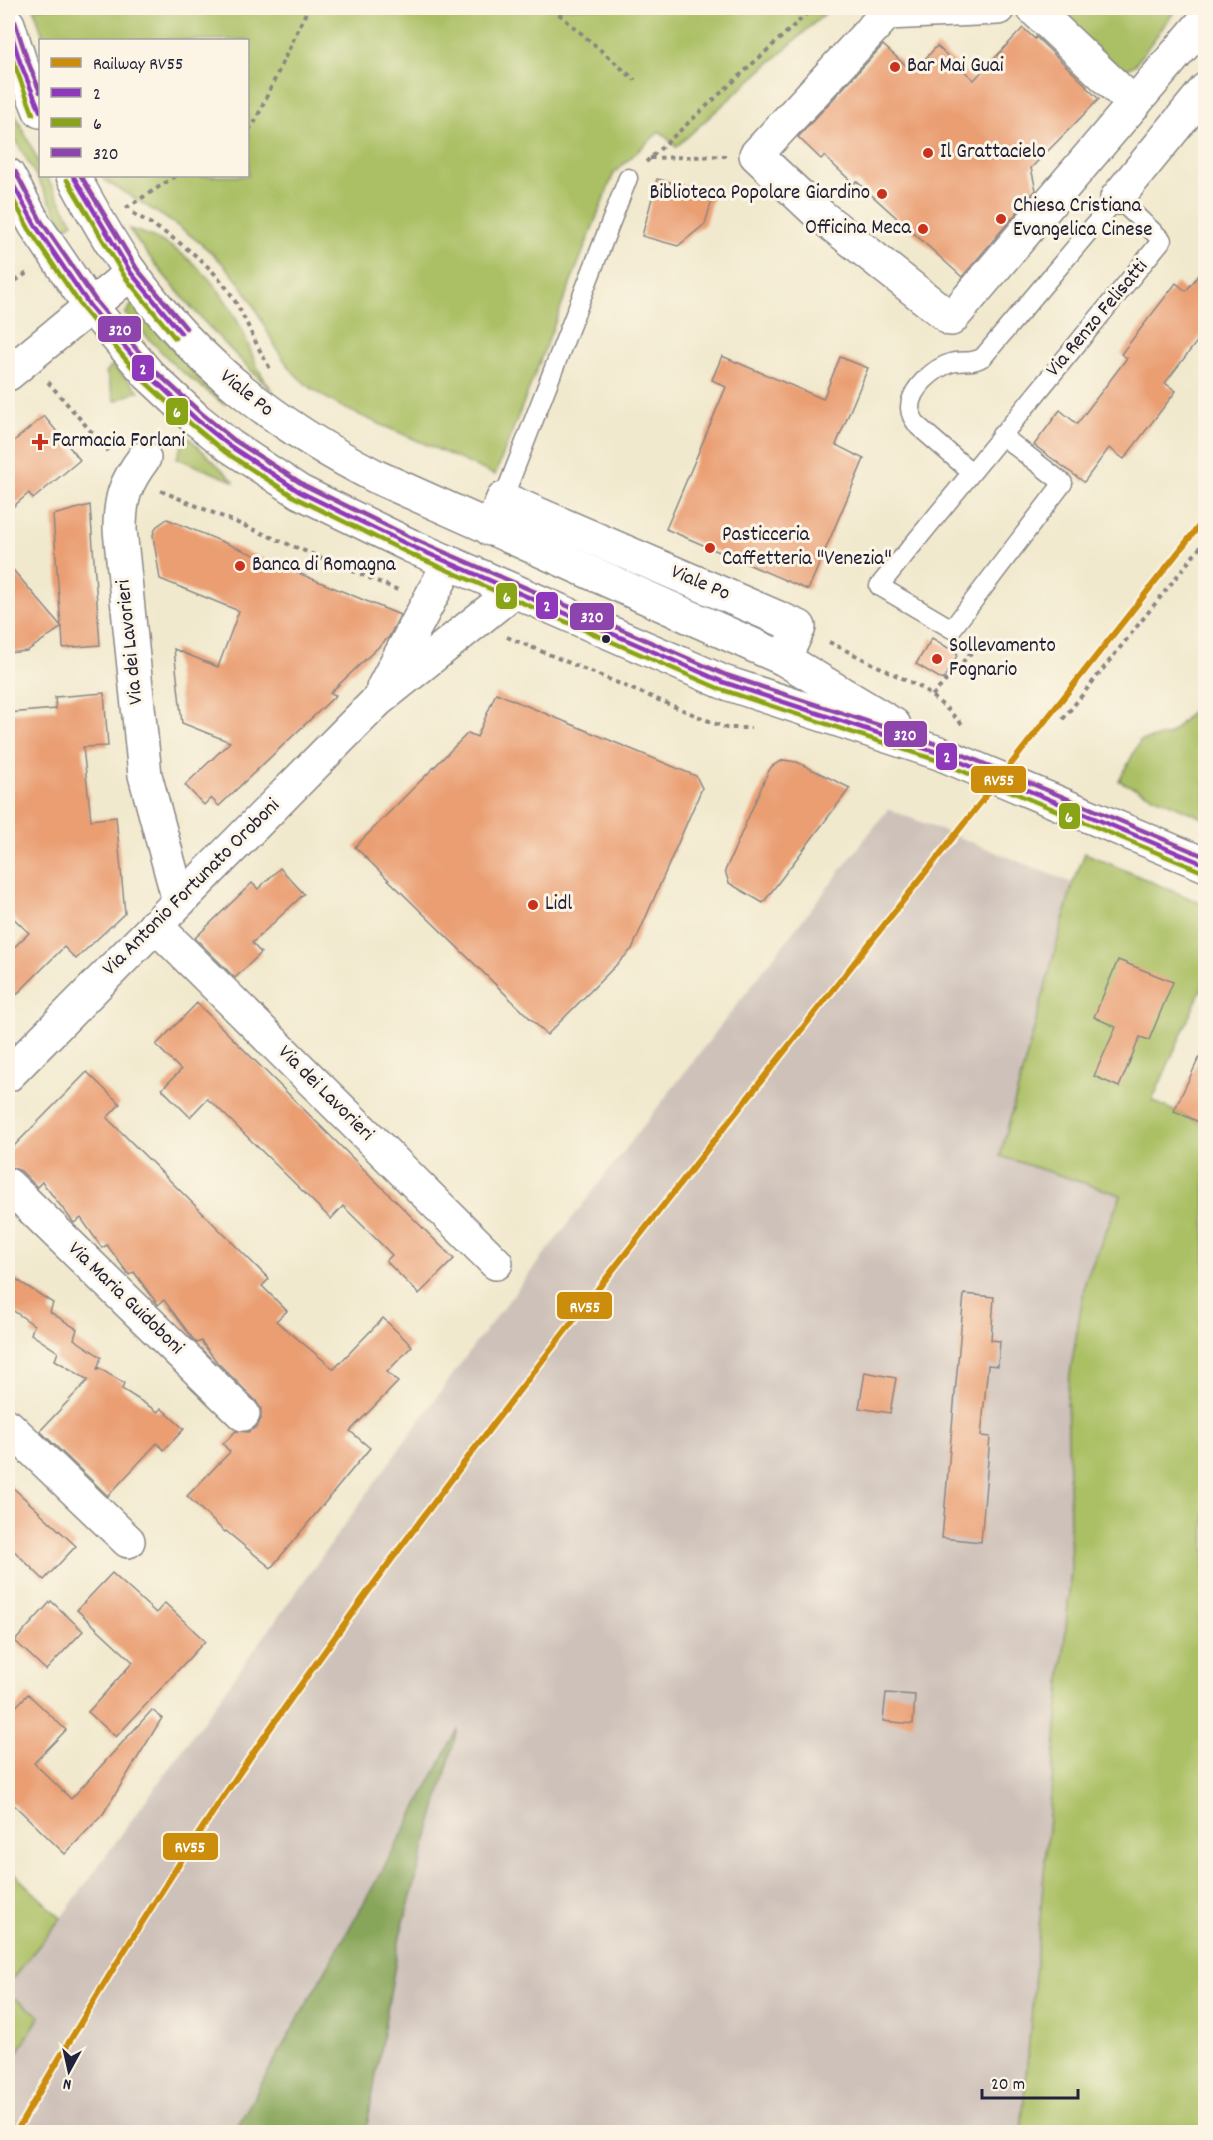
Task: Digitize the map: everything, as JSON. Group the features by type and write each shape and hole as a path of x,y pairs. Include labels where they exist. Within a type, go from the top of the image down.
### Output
{"street":[{"path":"998,8 887,13 756,155 821,216 951,319 1206,19"},
{"path":"1033,8 1134,104"},
{"path":"8,24 20,62 39,109"},
{"path":"1118,198 1206,88"},
{"name":"Viale Po","path":"8,174 35,225 90,306 149,375 213,433 281,482 322,504 449,563 723,682 939,753 1206,865"},
{"name":"Viale Po","path":"74,177 113,216 131,273 190,344 217,371 273,416 327,452 480,525 784,658 939,753"},
{"path":"17,365 131,273"},
{"name":"Via dei Lavorieri","path":"138,466 122,496 120,530 145,775 179,901"},
{"path":"480,525 503,499"},
{"name":"Viale Po","path":"503,499 799,627"},
{"name":"Via Antonio Fortunato Oroboni","path":"377,700 449,563 480,525"},
{"name":"Via Antonio Fortunato Oroboni","path":"8,1075 377,700 514,591"},
{"path":"784,658 799,627"},
{"name":"Via dei Lavorieri","path":"155,925 495,1263"},
{"name":"Via Maria Guidoboni","path":"8,1185 243,1414"},
{"path":"8,1426 128,1540"}],"lane":[{"path":"503,499 628,178"},
{"name":"Via Renzo Felisatti","path":"1001,435 1064,483 952,629 879,586 1001,435 1162,240 1118,198"},
{"path":"971,472 918,426 912,418 910,408 912,399 933,373 950,364 971,362 983,357 1118,198"}],"path":[{"path":"249,128 253,126 308,8"},
{"path":"552,8 635,80"},
{"path":"628,178 813,8"},
{"path":"650,158 756,155"},
{"path":"113,216 174,177"},
{"path":"113,216 184,246 215,275 232,297 275,376"},
{"path":"8,304 17,365 138,466 145,483 398,590"},
{"path":"1063,719 1206,540"},
{"path":"799,627 908,679 932,696 966,728"},
{"path":"932,696 979,644"},
{"path":"1202,2133 1206,2124"}],"shaded area":[{"path":"888,809 1073,883 1000,1155 1121,1195 1085,1282 1067,1393 1071,1570 1021,2132 8,2132 8,2069 40,2016 8,1994 8,1984 61,1918 475,1344"}],"green space":[{"path":"34,8 831,8 676,147 660,131 614,173 495,475 355,413 309,387 282,357 248,296 227,268 178,226 104,180 102,177 249,177 249,39 44,39"},
{"path":"1051,8 1177,8 1135,65 1123,71"},
{"path":"8,99 39,163 39,177 47,177 73,223 65,228 8,126"},
{"path":"129,229 164,242 207,276 229,306 258,368 273,392 197,314"},
{"path":"134,302 178,355 225,405 177,368 125,314"},
{"path":"113,365 139,391 115,401 106,372"},
{"path":"186,435 235,482 177,458"},
{"path":"1199,704 1205,709 1205,819 1119,781 1140,741 1169,735"},
{"path":"1085,853 1205,905 1205,981 1152,1101 1205,1125 1205,2132 1021,2132 1071,1570 1067,1393 1085,1282 1121,1195 1000,1156 1073,883"},
{"path":"458,1729 400,1936 366,2132 234,2132 396,1846"},
{"path":"8,1868 61,1918 8,1984"},
{"path":"8,1994 40,2016 8,2069"}],"building":[{"name":"Il Grattacielo","path":"1023,28 1035,39 1036,37 1099,99 1031,168 1036,190 962,277 856,181 854,184 824,156 821,159 798,137 883,45 913,72 937,46 974,80"},
{"path":"657,179 714,193 705,224 678,246 642,236"},
{"path":"1206,266 1206,330 1165,383 1176,391 1124,459 1109,448 1084,482 1034,445 1060,410 1077,424 1127,358 1121,354 1176,283 1186,291"},
{"path":"722,356 823,399 840,357 868,368 836,445 864,459 808,590 666,529 726,387 712,380"},
{"path":"44,416 80,460 33,499 29,493 8,511 8,446"},
{"path":"90,505 100,645 63,648 62,627 27,651 8,653 8,564 61,626 53,515"},
{"path":"167,519 400,615 389,637 330,693 336,695 219,806 211,798 204,805 185,785 230,742 182,723 174,649 218,667 239,611 160,579 153,535 156,527"},
{"name":"Sollevamento Fognario","path":"932,638 958,654 943,680 916,664"},
{"path":"104,693 108,746 83,747 91,820 116,817 125,913 76,959 64,947 8,1003 8,953 29,933 8,913 8,713 56,709 55,697"},
{"name":"Lidl","path":"496,693 696,776 702,788 632,949 547,1035 355,847 468,733 477,737"},
{"path":"783,760 797,762 850,788 763,903 729,883 725,871 768,772 772,766"},
{"path":"280,868 304,894 252,943 261,953 235,978 195,938 252,883 258,889"},
{"path":"1118,960 1173,982 1149,1040 1140,1037 1119,1087 1094,1076 1116,1027 1094,1017"},
{"path":"197,1003 454,1259 419,1294 386,1261 392,1255 343,1206 331,1219 207,1099 190,1117 162,1089 181,1070 156,1045"},
{"path":"1206,1043 1206,1125 1174,1111"},
{"path":"87,1072 120,1104 107,1118 269,1279 262,1286 287,1311 276,1321 334,1369 383,1318 412,1346 387,1372 398,1382 350,1431 370,1448 271,1568 225,1532 187,1496 230,1452 223,1444 236,1431 248,1432 257,1427 261,1419 261,1409 256,1401 217,1362 201,1341 197,1343 193,1339 164,1300 158,1305 134,1272 129,1275 107,1245 102,1248 81,1218 74,1223 42,1182 37,1187 21,1171 8,1166 8,1152"},
{"path":"8,1274 53,1303 50,1312 77,1329 74,1339 101,1357 97,1370 99,1368 124,1383 122,1389 158,1412 161,1408 184,1429 164,1450 157,1443 108,1496 40,1431 88,1380 55,1360 58,1352 31,1334 34,1325 8,1307"},
{"path":"964,1294 994,1297 991,1340 1000,1341 998,1366 988,1365 981,1436 990,1437 981,1542 942,1538"},
{"path":"865,1372 896,1378 890,1413 859,1408"},
{"path":"8,1483 76,1546 44,1580 8,1545"},
{"path":"112,1573 156,1613 165,1603 205,1641 116,1737 88,1712 133,1662 77,1610"},
{"path":"51,1601 83,1631 46,1670 15,1641"},
{"path":"886,1693 915,1695 913,1724 883,1721"},
{"path":"28,1694 66,1730 34,1763 71,1799 152,1710 162,1718 103,1814 65,1854 8,1799 8,1715"}],"rail line":[{"name":"RV55","path":"16,2132 97,1995 181,1860 298,1688 358,1605 480,1441 605,1280 1206,517"}],"transit line":[{"name":"320","path":"15,22 39,89"},
{"name":"2","path":"8,24 20,62 39,109"},
{"name":"6","path":"8,47 33,114"},
{"name":"320","path":"15,171 41,221 96,301 154,370 234,440 304,485 414,539 726,675 942,746 1206,857"},
{"name":"2","path":"8,175 35,225 90,306 149,375 196,419 230,446 300,492 411,546 723,682 939,753 1206,865"},
{"name":"2","path":"74,177 131,273 181,333"},
{"name":"320","path":"82,177 137,269 186,328"},
{"name":"6","path":"67,180 125,277 175,338"},
{"name":"6","path":"8,190 29,229 84,310 143,380 225,452 296,498 408,553 720,689 936,760 1203,872"}],"place":[{"name":"Bar Mai Guai","path":"895,67"},
{"name":"Il Grattacielo","path":"928,153"},
{"name":"Biblioteca Popolare Giardino","path":"882,194"},
{"name":"Chiesa Cristiana Evangelica Cinese","path":"1001,219"},
{"name":"Officina Meca","path":"923,229"},
{"name":"Farmacia Forlani","path":"40,442"},
{"name":"Pasticceria Caffetteria \"Venezia\"","path":"710,548"},
{"name":"Banca di Romagna","path":"240,566"},
{"name":"Sollevamento Fognario","path":"937,659"},
{"name":"Lidl","path":"533,905"}]}
